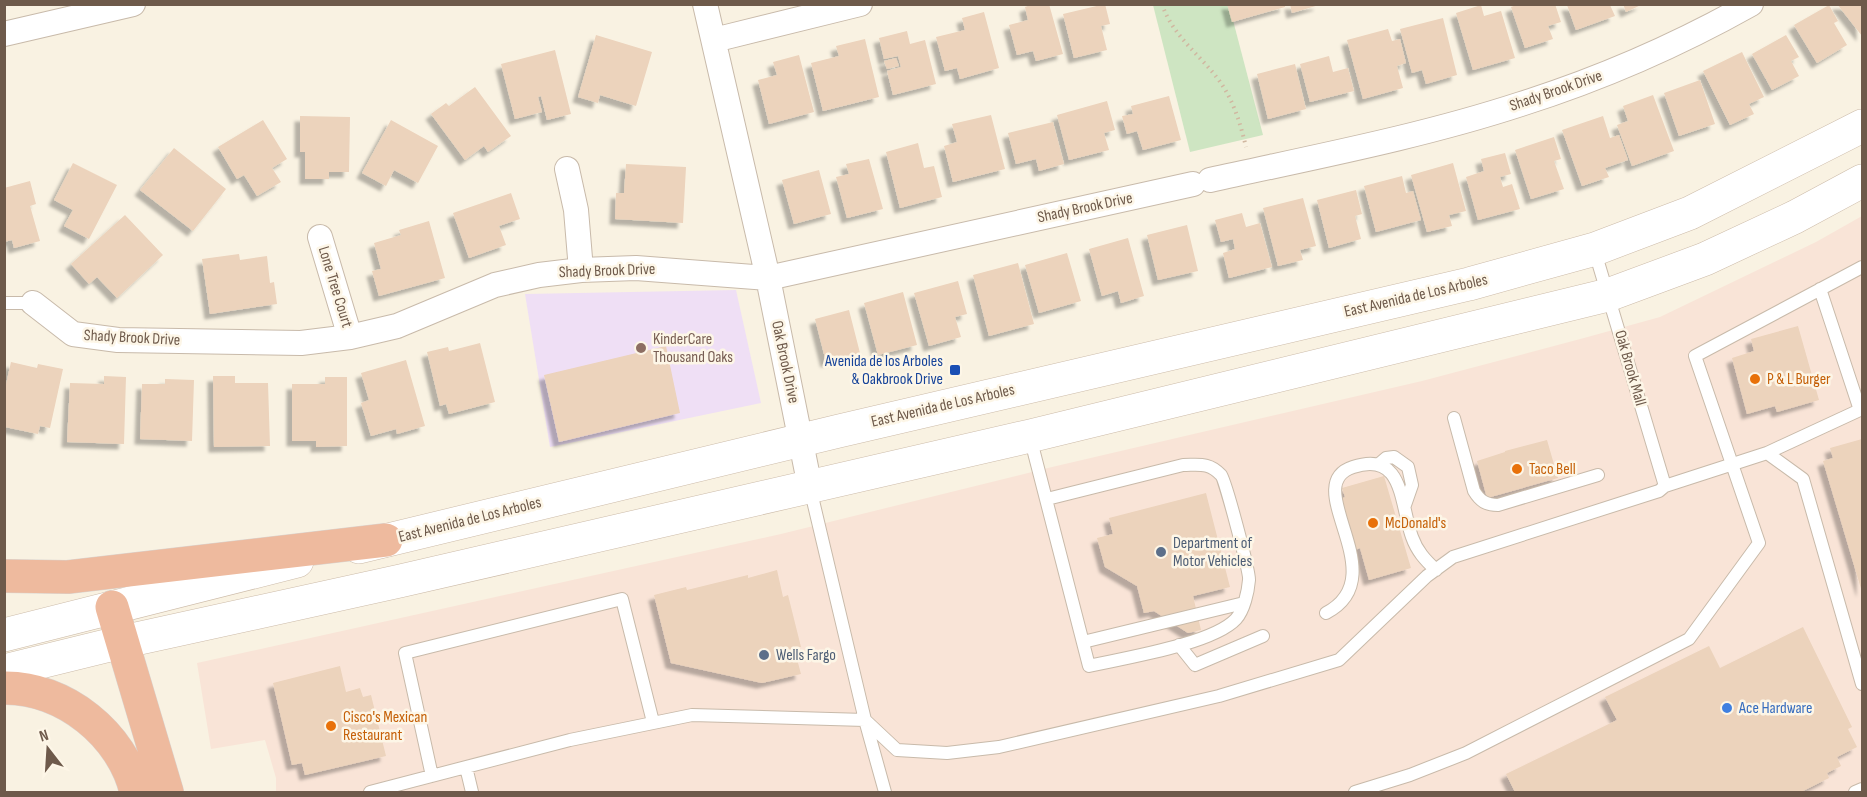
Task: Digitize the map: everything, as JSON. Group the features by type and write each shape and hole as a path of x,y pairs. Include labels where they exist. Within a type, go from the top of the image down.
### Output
{"highway":[{"path":"4,576 68,577 386,540"},
{"path":"112,607 167,792"},
{"path":"4,688 27,690 44,695 78,712 93,723 106,735 124,760 131,773 136,792"}],"main road":[{"name":"East Avenida de Los Arboles","path":"4,635 801,440 1469,284 1595,249 1690,213 1863,126"},
{"path":"4,671 122,642 400,581 1030,436 1608,295 1705,258 1795,217 1863,181"}],"street":[{"path":"4,34 133,4"},
{"name":"Oak Brook Drive","path":"705,4 768,278 810,487"},
{"path":"714,40 860,4"},
{"name":"Shady Brook Drive","path":"33,303 73,334 118,340 301,343 350,337 397,326 495,285 539,275 581,270 636,268 768,278 1202,182 1439,127 1520,105 1602,75 1720,21 1751,4"},
{"path":"567,170 576,210 581,270"},
{"name":"Lone Tree Court","path":"320,237 350,337"}],"lane":[{"name":"Oak Brook Mall","path":"1595,249 1665,486"},
{"path":"1363,791 1466,753 1689,639 1759,543 1695,356 1863,267"},
{"path":"370,792 581,737 692,715 865,720 897,750 947,753 999,747 1219,696 1339,660 1371,628 1453,557 1767,453 1861,409 1821,289"},
{"path":"4,303 33,303"},
{"path":"1454,418 1474,491 1485,503 1498,505 1598,475"},
{"path":"1030,436 1089,666 1199,640 1224,629 1237,618 1244,603 1250,578 1222,476 1206,464 1183,465 1047,499"},
{"path":"1767,453 1803,479 1863,684"},
{"path":"1379,464 1386,458 1394,457 1408,467 1412,485 1405,506"},
{"path":"1326,613 1344,600 1352,585 1351,551 1333,492 1339,476 1351,467 1372,463 1383,465 1390,470 1405,506 1412,537 1424,559 1436,570"},
{"name":"Oak Brook Drive","path":"810,487 865,720 885,792"},
{"path":"432,776 405,653 622,599 653,722"},
{"path":"1083,642 1244,603"},
{"path":"1179,645 1195,665 1263,636"},
{"path":"466,767 472,792"},
{"path":"1855,792 1863,789"}],"path":[{"path":"1162,4 1180,37 1218,80 1234,106 1246,147"}],"shaded area":[{"path":"1862,216 1862,792 276,792 276,778 265,740 211,749 197,663 781,534 1052,467 1422,381 1584,338 1660,317 1816,242"},
{"name":"KinderCare Thousand Oaks","path":"736,290 761,403 550,447 525,294"}],"green space":[{"path":"1153,5 1229,5 1263,135 1190,152"}],"building":[{"path":"1033,4 1049,4 1063,54 1036,61 1033,51 1017,55 1009,25 1028,20 1025,7"},
{"path":"1105,4 1110,24 1101,26 1107,50 1074,58 1063,14"},
{"path":"1227,4 1285,4 1285,7 1232,22"},
{"path":"1290,4 1319,4 1319,5 1292,13"},
{"path":"1519,4 1555,4 1561,22 1548,26 1553,39 1525,48 1511,7"},
{"path":"1623,4 1643,4 1626,12"},
{"path":"1837,4 1862,4 1862,36"},
{"path":"1481,5 1484,16 1501,11 1515,58 1473,70 1456,13"},
{"path":"1567,5 1610,5 1615,16 1576,30"},
{"path":"1829,5 1838,21 1834,23 1847,45 1817,63 1794,25"},
{"path":"984,12 999,68 960,79 957,68 945,71 936,37 965,30 962,18"},
{"path":"1443,18 1457,75 1426,84 1422,70 1412,73 1400,29"},
{"path":"1388,29 1392,41 1400,39 1406,63 1397,66 1403,88 1363,99 1347,40"},
{"path":"907,31 910,44 925,40 936,84 893,95 887,71 901,67 898,56 884,59 879,38"},
{"path":"596,35 652,52 636,106 600,95 598,103 578,97"},
{"path":"1786,35 1799,57 1791,61 1799,76 1772,90 1752,54"},
{"path":"865,39 879,97 823,111 811,63 839,56 836,46"},
{"path":"555,50 571,114 547,120 541,96 538,97 542,112 515,119 501,64"},
{"path":"1742,52 1764,97 1749,104 1754,114 1730,125 1703,71"},
{"path":"799,55 814,112 769,124 758,80 777,75 773,62"},
{"path":"1329,56 1333,72 1348,68 1354,91 1310,102 1300,64"},
{"path":"896,58 899,66 887,69 884,61"},
{"path":"1295,64 1306,109 1268,119 1257,74"},
{"path":"1700,80 1715,124 1679,136 1664,93"},
{"path":"475,87 511,136 488,152 484,146 465,160 431,114 446,103 449,106"},
{"path":"1653,95 1674,151 1632,166 1617,125 1628,121 1623,106"},
{"path":"1169,96 1181,140 1143,150 1137,131 1127,134 1122,116 1133,114 1131,106"},
{"path":"1107,101 1115,130 1104,133 1109,150 1069,160 1057,115"},
{"path":"991,115 1005,169 953,182 944,146 957,142 952,124"},
{"path":"300,116 350,117 349,172 329,172 329,179 305,179 305,152 300,152"},
{"path":"1603,116 1610,138 1619,135 1628,160 1605,168 1609,177 1582,186 1562,130"},
{"path":"263,120 287,159 272,168 281,182 257,196 244,175 237,179 218,147"},
{"path":"391,120 438,146 418,183 394,170 386,186 362,173"},
{"path":"1053,122 1064,164 1039,171 1036,159 1016,164 1008,133"},
{"path":"1554,137 1561,159 1554,161 1564,189 1531,199 1515,150"},
{"path":"918,143 924,168 934,166 942,197 900,208 886,152"},
{"path":"174,148 226,189 193,231 140,190"},
{"path":"1505,153 1511,174 1500,177 1503,187 1512,184 1520,209 1478,220 1466,177 1484,171 1481,159"},
{"path":"869,159 883,209 847,218 836,177 849,174 846,164"},
{"path":"73,163 117,185 89,239 64,226 73,210 54,200"},
{"path":"1453,163 1466,211 1449,215 1452,226 1427,232 1411,175"},
{"path":"626,164 686,167 683,223 615,219 616,193 624,193"},
{"path":"819,170 831,214 794,224 782,180"},
{"path":"1402,176 1406,193 1413,191 1421,220 1376,232 1364,186"},
{"path":"30,181 36,204 30,206 40,241 14,248 12,240 4,242 4,188"},
{"path":"1356,190 1362,214 1355,216 1361,239 1329,248 1317,200"},
{"path":"511,193 520,219 499,226 506,245 469,258 453,213"},
{"path":"1303,198 1316,246 1300,250 1303,260 1278,266 1263,208"},
{"path":"1242,213 1246,227 1260,223 1272,267 1229,278 1223,253 1235,249 1233,239 1221,242 1215,220"},
{"path":"125,215 163,255 117,298 97,277 89,284 71,264"},
{"path":"429,221 445,278 379,296 372,271 381,269 374,243 401,235 399,230"},
{"path":"1187,225 1198,271 1158,280 1147,235"},
{"path":"1128,238 1144,296 1121,303 1118,291 1102,296 1089,249"},
{"path":"1067,253 1081,301 1039,313 1025,265"},
{"path":"239,254 240,260 267,256 270,283 274,282 277,304 210,314 202,259"},
{"path":"1018,263 1034,324 989,336 973,275"},
{"path":"958,281 967,314 955,317 961,337 929,346 914,293"},
{"path":"903,292 917,345 878,355 864,303"},
{"path":"849,310 860,353 826,362 815,319"},
{"path":"1798,326 1819,400 1777,412 1775,406 1747,414 1732,358 1754,351 1751,339"},
{"path":"480,343 495,402 449,414 446,404 440,406 427,352 448,347 449,351"},
{"path":"666,346 680,413 559,442 544,375"},
{"path":"406,360 425,426 397,434 396,429 371,436 361,403 369,400 361,373"},
{"path":"11,362 37,368 38,364 63,369 50,428 40,426 38,434 5,427 5,389"},
{"path":"104,376 126,377 124,444 67,442 70,383 104,384"},
{"path":"213,376 235,376 235,383 268,383 270,446 214,447"},
{"path":"325,377 347,377 347,446 316,447 316,441 292,441 292,384 325,384"},
{"path":"165,379 194,380 192,441 140,439 142,384 165,384"},
{"path":"1862,439 1862,592 1823,461 1833,458 1830,448"},
{"name":"Taco Bell","path":"1547,440 1558,478 1487,498 1477,461"},
{"name":"McDonald's","path":"1384,476 1411,568 1369,580 1360,548 1355,550 1341,499 1345,497 1342,488"},
{"name":"Department of Motor Vehicles","path":"1206,493 1230,587 1193,596 1201,630 1188,633 1154,611 1144,613 1137,586 1105,567 1097,538 1113,534 1109,518"},
{"path":"777,570 783,597 788,595 801,647 794,648 801,674 762,683 671,663 654,595 686,587 687,590 748,575 748,578"},
{"name":"Ace Hardware","path":"1803,627 1852,727 1848,729 1857,747 1837,757 1841,766 1827,773 1829,778 1801,792 1515,792 1506,774 1617,720 1605,697 1709,646 1720,668"},
{"name":"Cisco's Mexican Restaurant","path":"340,666 346,692 360,688 363,697 371,695 386,756 305,775 302,763 292,765 273,683"}],"place":[{"name":"KinderCare Thousand Oaks","path":"641,348"},
{"name":"Avenida de los Arboles & Oakbrook Drive","path":"955,370"},
{"name":"P & L Burger","path":"1755,379"},
{"name":"Taco Bell","path":"1517,469"},
{"name":"McDonald's","path":"1373,523"},
{"name":"Department of Motor Vehicles","path":"1161,552"},
{"name":"Wells Fargo","path":"764,655"},
{"name":"Ace Hardware","path":"1727,708"},
{"name":"Cisco's Mexican Restaurant","path":"331,726"}]}
